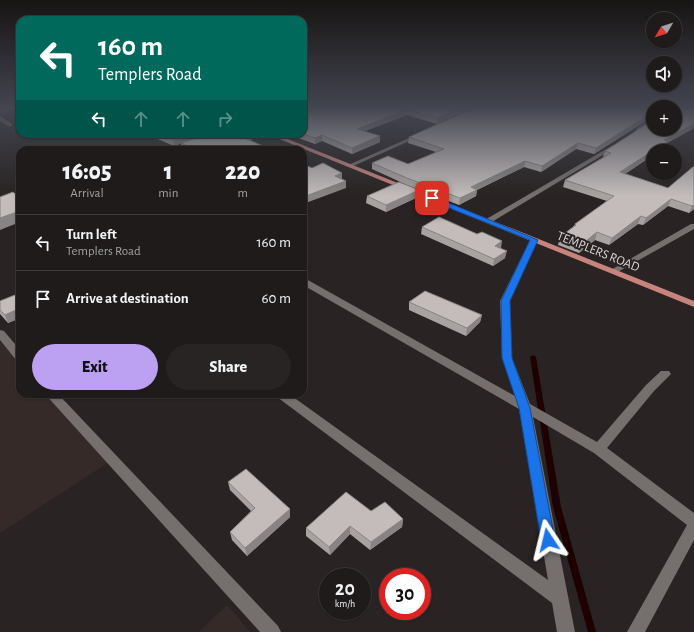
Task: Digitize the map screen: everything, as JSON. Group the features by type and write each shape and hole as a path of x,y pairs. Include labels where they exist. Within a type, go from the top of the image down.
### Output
{"main road":[{"name":"TEMPLERS ROAD","path":"280,138 300,146"},
{"name":"TEMPLERS ROAD","path":"307,149 694,304"}],"street":[{"path":"349,166 416,136"},
{"path":"182,146 206,138"},
{"path":"487,220 622,141"},
{"path":"613,271 694,226"},
{"path":"534,240 505,301 507,358 525,408 558,598 566,632"},
{"path":"307,283 599,449 694,522"},
{"path":"0,333 16,352"},
{"path":"599,449 650,388 665,374"},
{"path":"55,398 272,632"},
{"path":"287,398 558,598"},
{"path":"636,632 694,526"}],"shaded area":[{"path":"0,341 16,359 16,398 51,398 109,462 0,533"},
{"path":"227,605 250,632 199,632"}],"building":[{"path":"325,136 379,136 352,148"},
{"path":"614,136 596,148 578,143 542,166 525,161 471,187 477,190 460,198 372,163 388,156 408,164 444,149 409,137"},
{"path":"627,136 671,136 664,140 668,141 663,144 646,144 646,155 620,172 668,188 677,180 682,180 682,176 694,166 694,204 692,206 671,199 646,218 641,216 612,238 597,232 581,245 560,237 576,225 575,224 614,196 565,180 611,153 605,151"},
{"path":"168,138 179,138 173,140"},
{"path":"196,138 244,138 263,146 187,146 181,143"},
{"path":"323,163 342,173 335,176 346,181 307,196 307,166 312,168"},
{"path":"399,182 419,190 386,205 367,196"},
{"path":"13,192 16,195 16,212 0,218 0,197"},
{"path":"439,217 477,234 482,232 502,241 495,246 507,251 494,259 422,227"},
{"path":"425,291 482,315 467,328 409,302"},
{"path":"16,295 16,310 5,315 0,310 0,301"},
{"path":"246,469 290,509 245,548 230,532 255,508 228,482"},
{"path":"346,492 371,511 385,502 403,519 371,542 350,526 329,547 306,528"}],"waterway":[{"path":"533,357 557,507 592,632"}],"route":[{"path":"432,198 534,240 505,301 507,358 525,408 548,540"}]}
